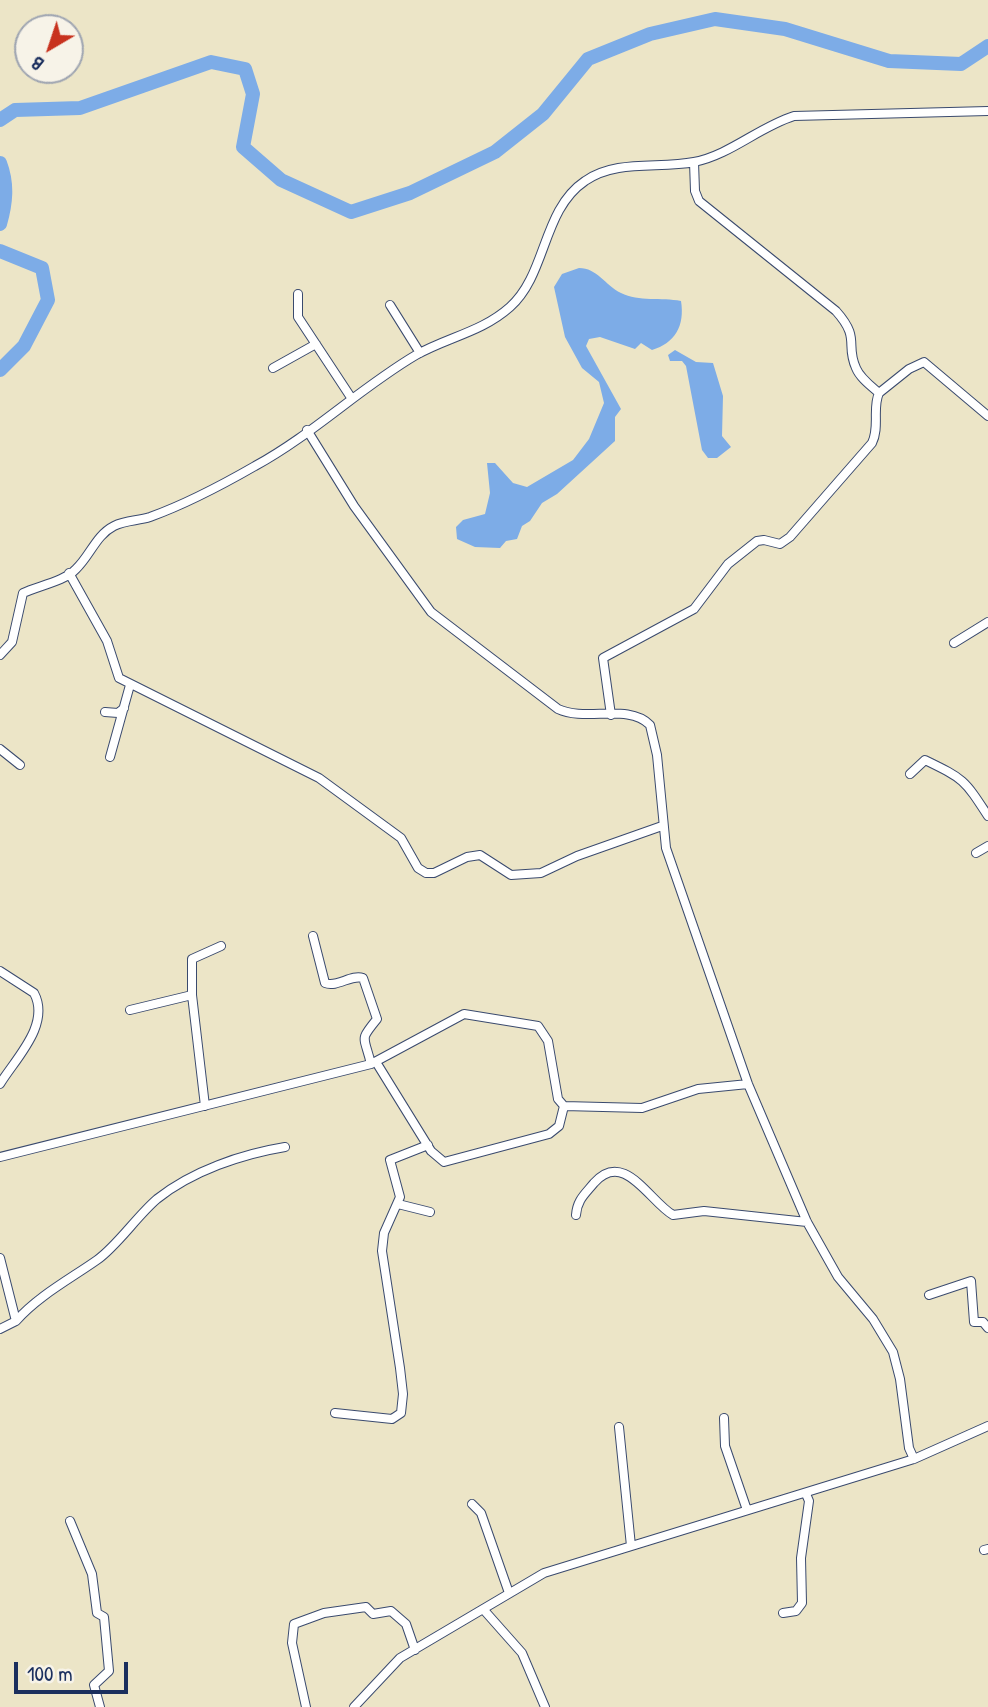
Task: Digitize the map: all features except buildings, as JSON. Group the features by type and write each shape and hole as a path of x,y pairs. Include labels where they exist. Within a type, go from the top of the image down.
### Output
{"street":[{"path":"2,650 12,642 23,593 75,571 113,527 147,518 257,466 420,353 486,325 512,305 528,282 547,234 564,205 586,180 606,171 694,162 737,145 776,121 794,116 988,111"},
{"path":"694,162 695,191 699,201 836,311 853,335 853,359 858,373 879,393"},
{"path":"298,294 298,317 352,399"},
{"path":"390,304 420,353"},
{"path":"273,368 316,344"},
{"path":"611,715 603,658 694,609 728,564 757,541 780,544 790,537 872,443 877,424 876,403 879,393 909,369 924,362 988,416"},
{"path":"307,430 354,506 437,618 558,709 575,715 636,715 650,725 657,755 666,848 748,1084 807,1222 838,1277 873,1319 893,1352 900,1380 909,1448 914,1459"},
{"path":"69,573 107,641 116,676 327,783 401,838 418,868 426,873 433,873 480,855 511,875 541,873 577,856 662,826"},
{"path":"954,643 988,622"},
{"path":"110,757 131,685"},
{"path":"105,712 118,713 124,708"},
{"path":"0,749 20,765"},
{"path":"910,774 925,760 959,776 967,783 988,816"},
{"path":"976,853 988,846"},
{"path":"313,936 324,983 333,985 357,976 363,978 377,1019 365,1031 374,1063 439,1161 447,1163 543,1136 559,1126 565,1106"},
{"path":"205,1106 190,968 194,955 221,946"},
{"path":"0,971 34,993 38,1009 29,1045 0,1084"},
{"path":"130,1010 192,995"},
{"path":"0,1157 374,1063 464,1014 527,1022 538,1026 548,1041 558,1099 565,1106 642,1108 698,1089 748,1084"},
{"path":"335,1413 392,1419 399,1416 402,1409 400,1368 382,1251 384,1233 398,1204 399,1190 390,1160 428,1145"},
{"path":"0,1329 16,1321 58,1285 98,1260 157,1199 177,1186 216,1167 263,1150 285,1147"},
{"path":"576,1215 579,1200 602,1174 610,1172 626,1174 637,1181 673,1215 704,1211 807,1222"},
{"path":"398,1204 430,1212"},
{"path":"0,1258 16,1321"},
{"path":"929,1295 971,1282 974,1322 983,1322 988,1328"},
{"path":"724,1418 725,1446 747,1510"},
{"path":"354,1707 392,1666 544,1573 914,1459 988,1426"},
{"path":"619,1427 631,1546"},
{"path":"783,1613 796,1611 802,1603 800,1568 808,1518 806,1494"},
{"path":"472,1504 481,1513 509,1593"},
{"path":"70,1521 92,1574 97,1613 104,1617 109,1671 94,1685 100,1707"},
{"path":"306,1707 292,1643 294,1624 345,1609 366,1607 373,1615 391,1611 406,1624 415,1650"},
{"path":"483,1609 522,1653 545,1707"}],"water":[{"path":"579,268 591,271 615,290 628,296 681,301 680,326 667,343 652,350 641,343 635,349 600,337 589,339 586,346 621,409 615,417 615,441 557,494 542,503 530,521 522,526 517,539 506,541 500,548 475,547 457,539 456,527 463,520 485,514 490,493 487,463 495,463 513,483 527,487 573,460 589,439 604,403 599,382 582,368 565,337 554,287 562,274"},
{"path":"675,350 696,362 713,363 723,396 722,436 731,447 717,458 708,458 702,450 686,366 682,361 670,361 668,355"}],"waterway":[{"path":"0,120 15,110 80,108 211,62 245,69 253,94 243,147 281,180 351,212 410,193 495,152 543,114 588,59 650,34 715,19 785,29 889,61 961,64 988,46"},
{"path":"0,163 5,194 0,224"},
{"path":"0,251 42,268 48,300 24,346 0,370"}]}
